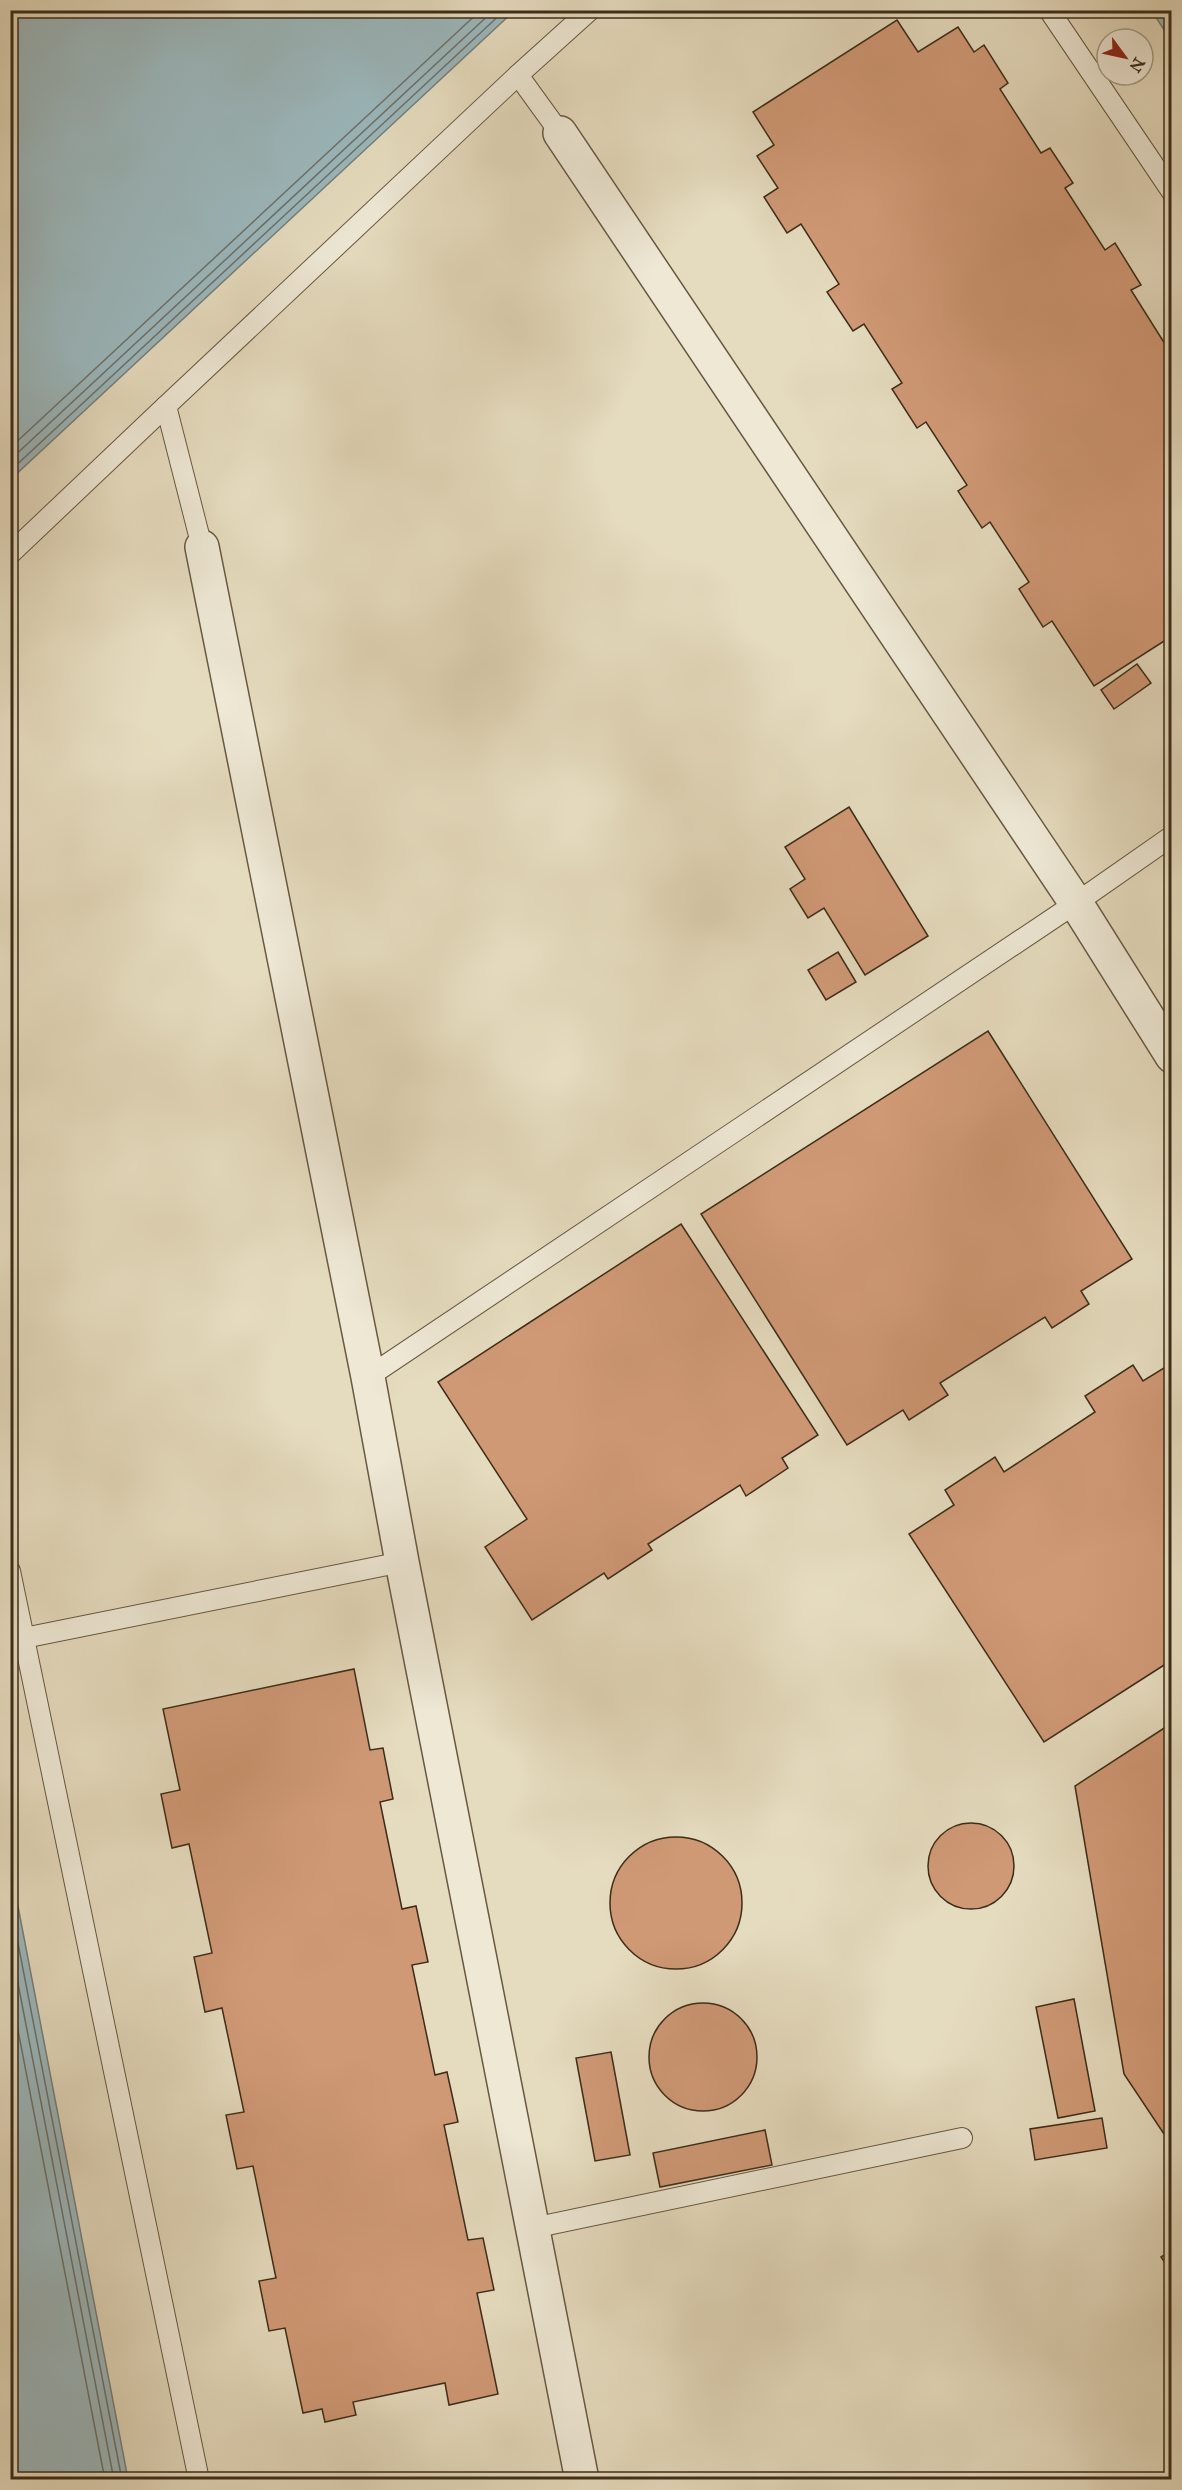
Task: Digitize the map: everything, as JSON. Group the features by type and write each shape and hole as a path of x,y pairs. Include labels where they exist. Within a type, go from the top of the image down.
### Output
{"street":[{"path":"560,133 1076,903 1172,1056"},
{"path":"202,547 368,1377 402,1562 582,2480"}],"lane":[{"path":"10,554 518,75 590,10"},
{"path":"1050,10 1172,192"},
{"path":"518,75 560,133"},
{"path":"166,406 202,547"},
{"path":"368,1377 1076,903 1172,836"},
{"path":"24,1638 402,1562"},
{"path":"10,1571 199,2480"},
{"path":"533,2228 962,2139"}],"water":[{"path":"11,10 514,10 514,11 11,479"},
{"path":"1152,11 1171,11 1171,41"},
{"path":"11,1870 128,2479 11,2479"}],"building":[{"path":"897,20 918,52 958,27 974,52 984,45 1008,83 1000,89 1041,153 1050,148 1073,183 1065,188 1105,250 1115,243 1141,285 1131,290 1170,352 1172,350 1172,636 1094,686 1052,621 1043,627 1019,589 1029,582 990,522 982,528 958,491 967,485 926,422 917,428 892,389 902,383 864,324 853,331 827,292 839,284 801,224 787,233 764,197 778,188 757,156 774,145 753,112"},
{"path":"1137,664 1151,683 1114,709 1101,690"},
{"path":"849,807 928,936 865,975 824,908 808,918 790,889 805,879 785,847"},
{"path":"838,952 856,982 826,1000 808,970"},
{"path":"988,1031 1132,1259 1081,1291 1089,1304 1052,1328 1045,1317 940,1383 948,1395 909,1420 903,1410 847,1445 701,1214"},
{"path":"681,1224 818,1435 782,1458 788,1468 746,1496 740,1485 648,1544 652,1550 608,1579 604,1573 532,1620 485,1547 527,1519 438,1382"},
{"path":"1172,1363 1172,1660 1044,1742 909,1534 954,1505 945,1490 995,1457 1004,1472 1095,1412 1085,1396 1133,1365 1143,1381"},
{"path":"354,1669 370,1750 383,1748 393,1799 380,1802 402,1909 416,1906 428,1962 412,1965 435,2075 447,2072 458,2122 444,2125 468,2240 483,2238 494,2290 477,2293 498,2394 449,2405 445,2383 353,2402 356,2415 325,2422 322,2409 303,2413 285,2328 269,2331 259,2281 276,2278 253,2166 237,2169 226,2115 244,2112 222,2008 205,2012 194,1957 212,1953 189,1844 172,1848 161,1794 180,1790 163,1709"},
{"path":"1172,1723 1172,2146 1124,2074 1075,1786"},
{"path":"971,1823 987,1827 1001,1836 1010,1850 1014,1866 1010,1882 1001,1896 987,1905 971,1909 955,1905 941,1896 932,1882 928,1866 932,1850 941,1836 955,1827"},
{"path":"676,1837 701,1842 723,1856 737,1878 742,1903 737,1928 723,1950 701,1964 676,1969 651,1964 629,1950 615,1928 610,1903 615,1878 629,1856 651,1842"},
{"path":"1074,1999 1095,2111 1058,2118 1036,2007"},
{"path":"703,2003 723,2008 741,2019 752,2037 757,2057 752,2077 741,2095 723,2106 703,2111 683,2106 665,2095 654,2077 649,2057 654,2037 665,2019 683,2008"},
{"path":"611,2052 630,2155 595,2161 576,2058"},
{"path":"1102,2118 1107,2148 1035,2160 1030,2129"},
{"path":"765,2130 772,2165 660,2187 653,2153"},
{"path":"1172,2250 1172,2273 1161,2257"}]}
